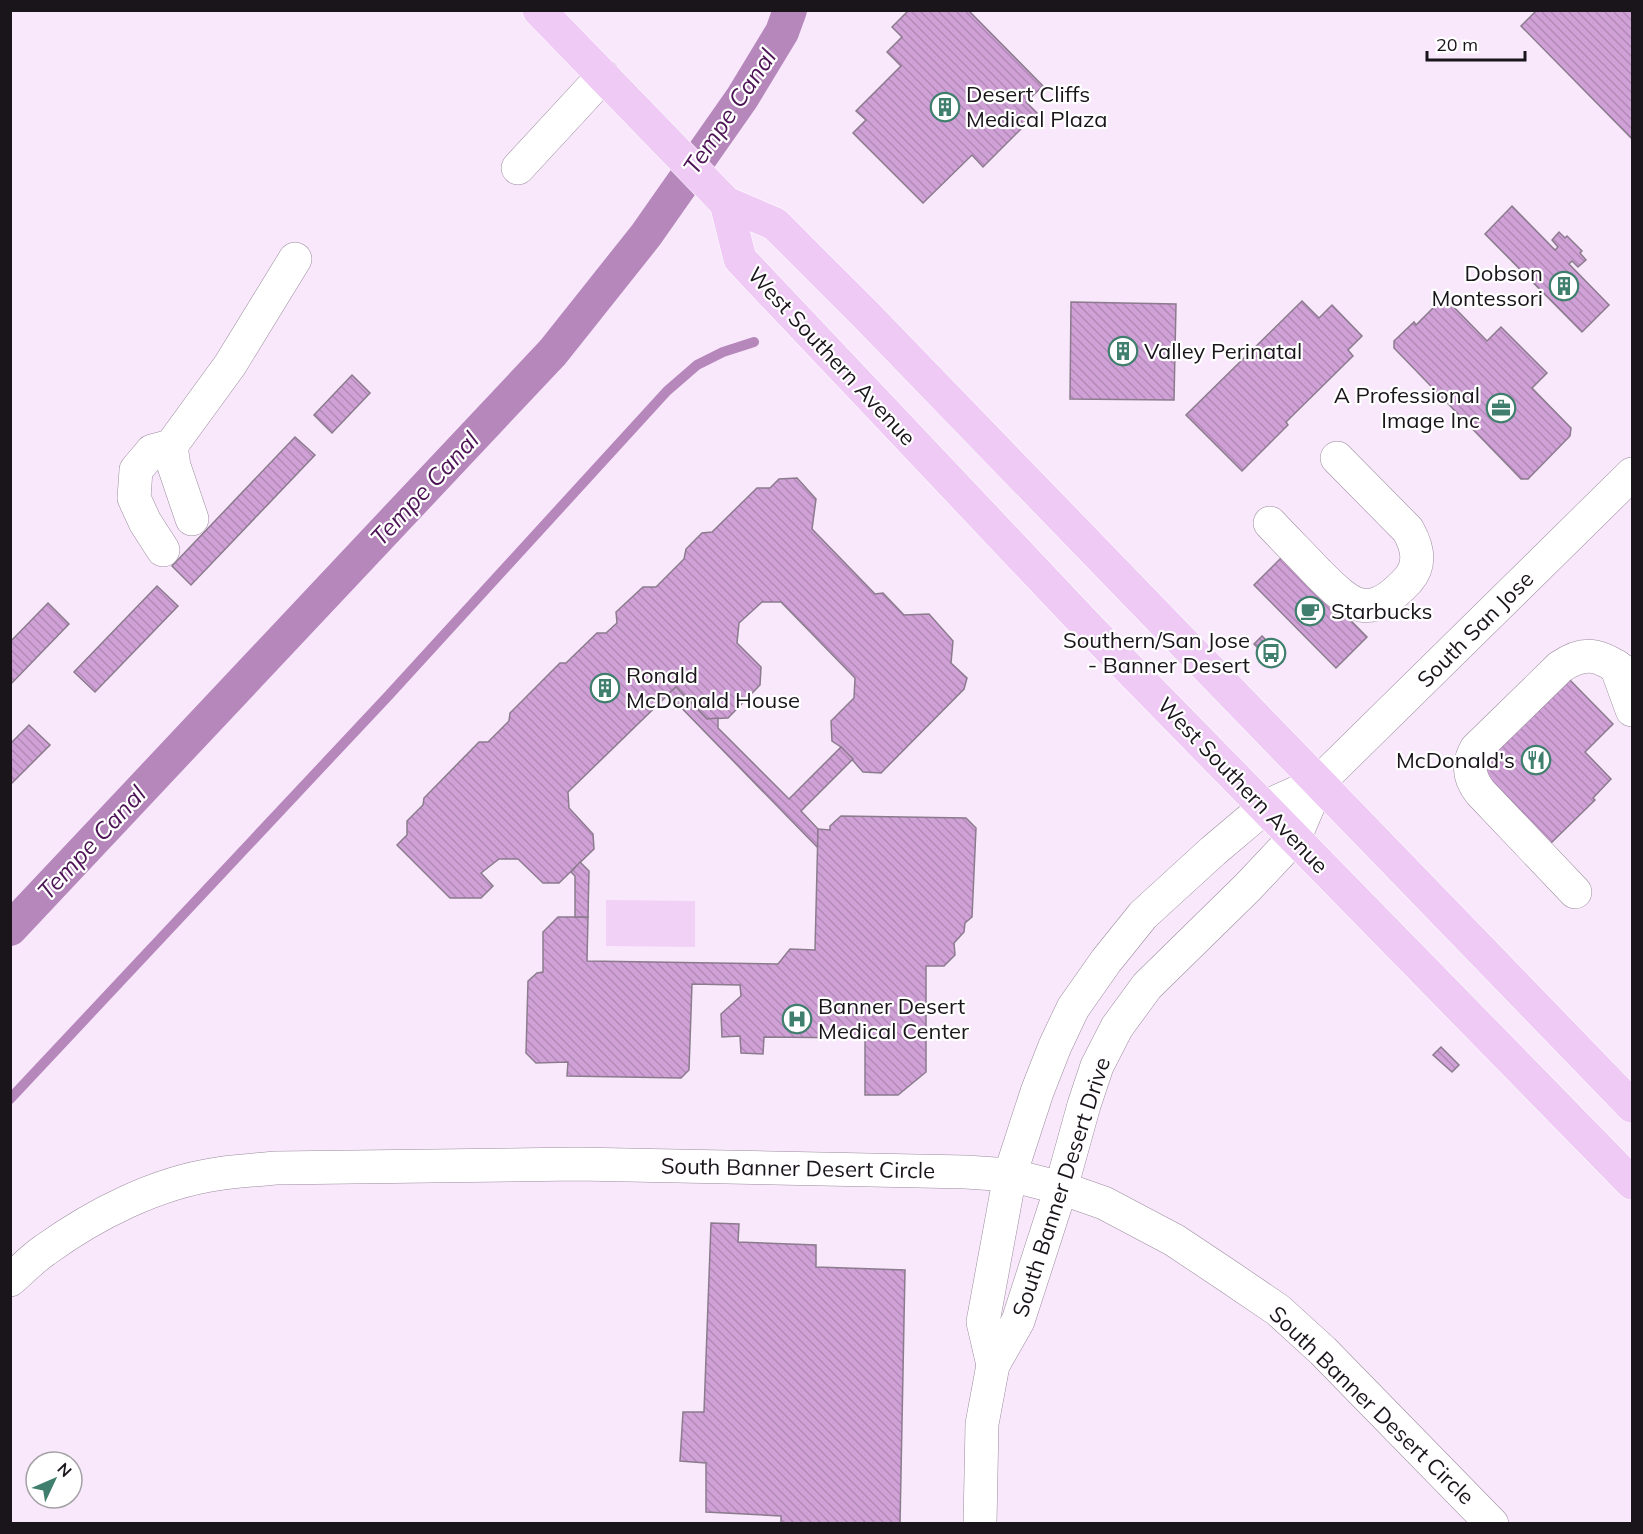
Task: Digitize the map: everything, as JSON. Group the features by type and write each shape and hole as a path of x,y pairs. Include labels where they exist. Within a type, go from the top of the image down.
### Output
{"main road":[{"path":"539,10 721,197 775,225 867,316 1632,1106"},
{"name":"West Southern Avenue","path":"721,197 740,259 1090,629 1632,1183"}],"street":[{"path":"518,168 603,76"},
{"path":"163,550 145,522 134,498 136,470 152,451 171,446 230,365 295,258"},
{"path":"171,446 174,466 192,519"},
{"path":"1270,524 1346,600 1356,604 1375,605 1393,595 1415,570 1417,560 1413,539 1408,530 1337,458"},
{"name":"South San Jose","path":"1318,783 1632,474"},
{"path":"1575,892 1480,792 1469,772 1470,764 1476,749 1571,659 1594,656 1624,672 1632,710"},
{"name":"South Banner Desert Drive","path":"993,1365 983,1322 1010,1175 1055,1046 1073,1008 1143,915 1265,807 1318,783"},
{"name":"South Banner Desert Drive","path":"980,1524 982,1424 993,1365 1018,1322 1097,1066 1118,1028 1147,986 1295,837 1318,783"},
{"name":"South Banner Desert Circle","path":"10,1280 44,1251 93,1219 155,1190 215,1174 233,1172 276,1168 578,1164 954,1171 1010,1175 1061,1188 1104,1203 1174,1240 1278,1310 1366,1393 1492,1524"}],"shaded area":[{"path":"606,900 695,901 695,947 606,946"}],"building":[{"name":"Desert Cliffs Medical Plaza","path":"909,10 968,10 1043,86 1026,102 1037,113 983,167 972,155 923,203 853,133 866,120 856,111 901,66 887,52 902,37 892,27"},
{"path":"1537,10 1630,10 1632,13 1632,139 1521,26"},
{"name":"Dobson Montessori","path":"1512,206 1555,250 1558,247 1552,240 1559,232 1565,238 1567,236 1582,251 1580,253 1586,260 1578,267 1572,261 1569,264 1609,305 1582,332 1485,234"},
{"name":"A Professional Image Inc","path":"1444,297 1487,341 1501,327 1547,373 1532,388 1571,428 1570,436 1528,479 1521,479 1394,348 1394,341 1414,322 1416,325"},
{"path":"1302,301 1319,318 1332,305 1362,336 1348,350 1353,356 1286,422 1288,425 1242,471 1186,415"},
{"name":"Valley Perinatal","path":"1071,302 1176,304 1174,400 1070,399"},
{"path":"352,375 370,393 332,433 314,415"},
{"path":"295,437 315,455 191,585 172,566"},
{"name":"Ronald McDonald House","path":"797,478 816,499 812,529 875,594 883,593 904,615 929,614 953,641 951,663 967,678 964,689 881,773 863,772 841,747 832,741 831,721 854,698 855,678 781,602 762,602 739,623 737,643 761,667 760,685 728,718 707,719 676,687 568,792 569,808 593,834 594,849 559,883 543,883 518,859 499,859 481,873 493,886 481,898 450,898 397,845 407,835 407,821 423,805 424,798 479,742 488,742 509,721 510,713 560,663 566,663 597,633 606,633 617,623 616,612 643,587 656,587 684,559 686,549 702,533 712,532 757,488 770,488 779,479"},
{"name":"Starbucks","path":"1285,554 1367,637 1336,668 1254,585"},
{"path":"157,586 178,606 95,692 74,672"},
{"path":"48,603 69,624 10,685 10,642"},
{"path":"1262,636 1280,654 1272,662 1254,644"},
{"name":"McDonald's","path":"1566,676 1613,724 1585,752 1611,779 1593,798 1595,800 1549,845 1473,767"},
{"path":"676,687 707,719 718,718 718,728 789,799 841,747 853,759 801,811 818,829 818,848 668,694"},
{"path":"29,725 50,745 10,785 10,744"},
{"path":"841,816 966,818 976,828 972,917 965,923 964,932 954,943 955,955 944,966 926,966 926,1072 898,1095 865,1095 865,1038 764,1037 763,1054 741,1053 740,1036 722,1037 721,1014 741,996 740,985 692,984 689,1070 681,1078 567,1076 568,1062 536,1063 526,1053 528,981 537,973 543,972 543,932 558,917 588,917 587,961 778,964 790,949 815,950 818,829 830,830 830,826"},
{"path":"580,862 589,871 588,917 575,917 575,876 571,872"},
{"path":"1441,1047 1459,1065 1452,1072 1433,1055"},
{"path":"711,1223 739,1224 738,1242 816,1245 816,1267 905,1270 900,1524 781,1524 781,1516 706,1512 706,1463 680,1461 683,1412 704,1412"}],"waterway":[{"name":"Tempe Canal","path":"10,929 553,352 646,235 742,98 782,32 790,10"},
{"path":"10,1099 389,695 667,391 697,365 723,352 754,342"}],"place":[{"name":"Desert Cliffs Medical Plaza","path":"945,107"},
{"name":"Dobson Montessori","path":"1564,286"},
{"name":"Valley Perinatal","path":"1123,351"},
{"name":"A Professional Image Inc","path":"1501,408"},
{"name":"Starbucks","path":"1310,611"},
{"name":"Southern/San Jose - Banner Desert","path":"1271,653"},
{"name":"Ronald McDonald House","path":"605,688"},
{"name":"McDonald's","path":"1536,760"},
{"name":"Banner Desert Medical Center","path":"797,1019"}]}
